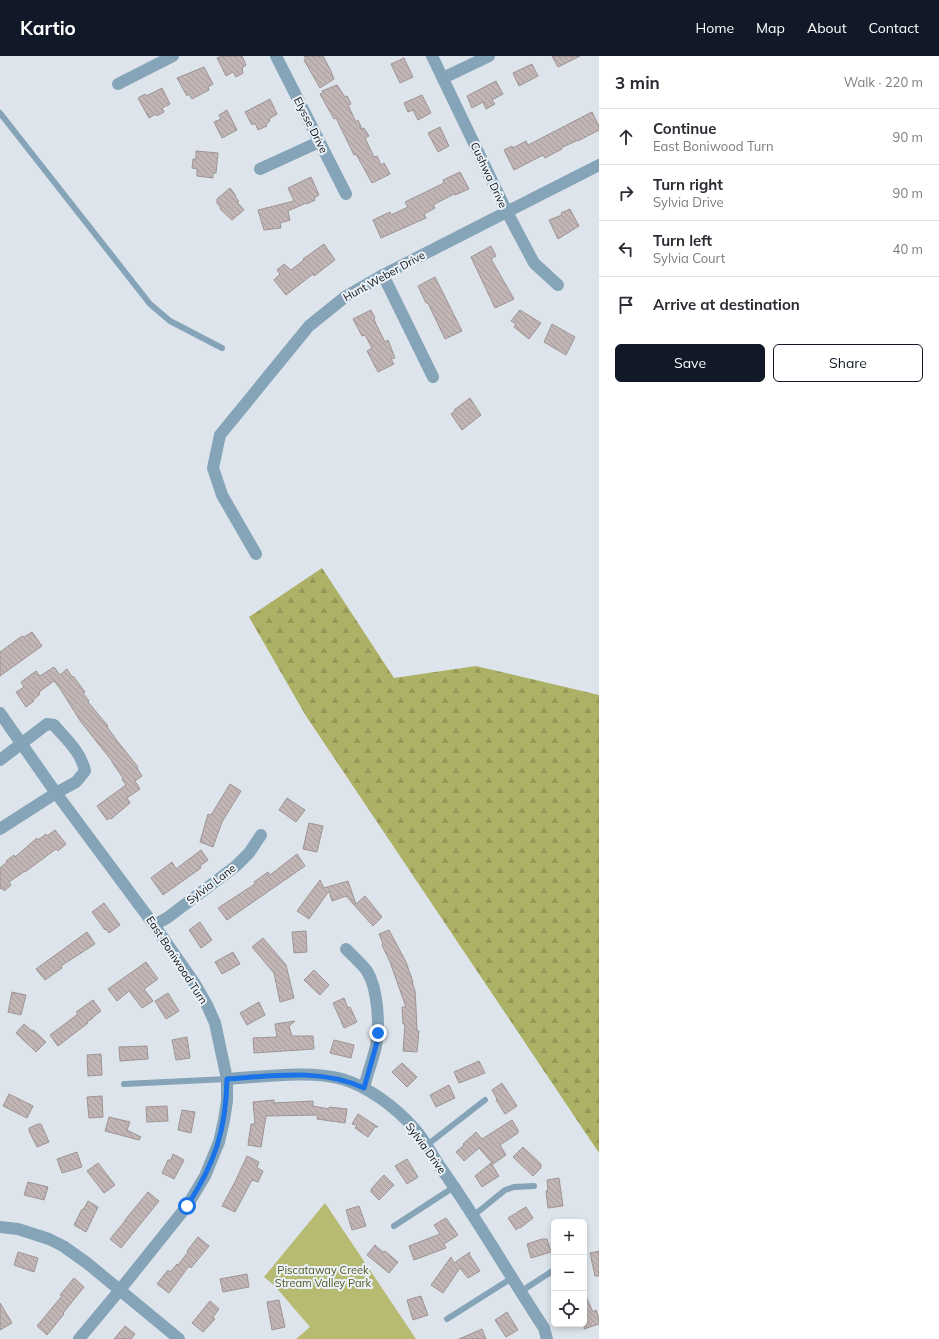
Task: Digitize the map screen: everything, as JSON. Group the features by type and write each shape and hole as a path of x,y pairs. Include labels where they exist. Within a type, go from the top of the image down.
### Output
{"street":[{"path":"118,84 173,56"},
{"name":"Elysse Drive","path":"276,56 346,194"},
{"name":"Cushwa Drive","path":"432,56 507,212 534,263 558,284"},
{"path":"443,78 490,56"},
{"path":"260,169 319,142"},
{"name":"Hunt Weber Drive","path":"256,554 222,495 212,468 220,435 309,326 345,297 382,275 599,164"},
{"path":"382,275 433,377"},
{"name":"East Boniwood Turn","path":"0,713 56,793 154,925 195,984 215,1023 227,1079 227,1101 222,1128 213,1158 205,1176 187,1206 79,1339"},
{"path":"0,760 47,724 54,725 71,744 81,759 85,771 76,782 0,829"},
{"name":"Sylvia Lane","path":"154,925 167,918 236,866 249,853 261,835"},
{"path":"346,949 358,960 367,972 376,999 378,1026 376,1046 364,1088"},
{"name":"Sylvia Drive","path":"227,1079 298,1075 325,1076 340,1079 364,1088 401,1115 415,1129 454,1186 544,1328 547,1339"},
{"path":"0,1227 18,1230 49,1239 63,1246 87,1263 178,1339"}],"lane":[{"path":"0,113 150,304 170,321 222,348"},
{"path":"124,1084 227,1079"},
{"path":"426,1145 485,1100"},
{"path":"394,1226 454,1186"},
{"path":"473,1216 505,1190 514,1187 534,1186"},
{"path":"520,1292 551,1272"},
{"path":"447,1319 512,1278"}],"green space":[{"path":"322,568 394,678 476,666 599,695 599,1153 306,716 249,617"},
{"name":"Piscataway Creek Stream Valley Park","path":"325,1203 416,1339 296,1339 310,1327 274,1285 264,1277"}],"building":[{"path":"222,56 242,56 246,65 242,68 243,73 236,77 233,72 226,76 217,58"},
{"path":"304,56 323,56 334,79 320,88 304,60 306,59"},
{"path":"552,56 580,56 558,67"},
{"path":"404,58 413,77 400,83 391,64"},
{"path":"532,64 538,76 519,86 513,73"},
{"path":"204,67 213,84 208,87 209,90 192,99 189,94 187,96 177,78"},
{"path":"496,81 503,94 492,100 495,104 486,109 483,102 472,108 467,96"},
{"path":"337,85 345,97 347,96 351,104 348,105 356,122 358,120 362,129 364,128 369,136 365,138 374,157 377,156 381,165 384,163 390,174 372,183 356,154 354,155 336,118 334,119 320,94 323,93 322,91"},
{"path":"162,88 170,104 162,108 164,112 149,118 138,98 145,94 146,96"},
{"path":"422,95 431,113 418,120 413,110 408,112 404,103"},
{"path":"270,99 277,114 269,119 270,121 266,124 267,126 258,130 255,123 252,125 245,112"},
{"path":"227,110 237,130 222,138 214,122 221,119 219,115"},
{"path":"592,112 599,126 599,130 561,148 562,149 545,158 543,155 514,170 504,150 512,146 513,148 526,141 528,145"},
{"path":"440,127 449,146 438,152 428,133"},
{"path":"196,151 218,153 216,173 213,173 213,178 197,176 197,169 192,168 193,159 196,159"},
{"path":"460,172 469,189 455,195 454,194 433,205 435,208 424,214 426,218 381,238 373,220 390,212 391,215 408,207 405,202 444,183 443,180"},
{"path":"311,177 319,195 314,198 315,200 288,211 290,220 280,223 281,228 264,230 258,210 294,201 288,188"},
{"path":"230,188 239,201 237,202 244,210 232,220 220,209 221,208 217,203 217,199"},
{"path":"570,209 579,226 558,239 549,220 562,215 561,213"},
{"path":"324,244 335,260 314,276 313,274 286,295 274,280 280,274 277,270 284,264 291,270 304,260 303,259"},
{"path":"491,246 496,256 491,259 514,299 495,308 471,257"},
{"path":"435,277 462,331 445,339 418,286"},
{"path":"371,310 385,342 388,340 395,358 391,359 394,364 378,372 367,351 372,348 365,335 362,336 353,319"},
{"path":"520,310 541,323 529,339 514,327 516,324 511,321"},
{"path":"552,324 575,337 566,355 544,342"},
{"path":"470,398 481,415 462,430 451,414"},
{"path":"32,632 42,646 0,676 0,652 22,636 24,637"},
{"path":"54,667 60,675 67,669 72,677 73,676 85,692 83,693 89,701 88,702 108,726 107,727 138,767 137,768 142,776 135,781 140,789 127,798 130,803 111,819 110,818 107,820 97,806 126,785 112,761 81,722 59,687 54,681 39,692 39,695 33,700 34,701 26,707 16,692 24,687 21,682 36,671 40,676"},
{"path":"230,784 241,791 222,822 213,847 200,842 208,814 211,815"},
{"path":"287,798 305,810 296,822 279,810"},
{"path":"309,823 323,826 317,852 303,849"},
{"path":"55,830 66,844 58,851 56,849 9,882 11,885 4,891 2,888 0,889 0,868 7,862 6,861 14,855 15,857 37,838 38,840 46,834 47,836"},
{"path":"201,850 208,860 200,866 201,868 163,895 151,878 172,862 176,869"},
{"path":"297,854 305,866 227,920 218,908 255,884 254,882 268,872 270,875"},
{"path":"320,880 324,888 348,881 356,904 365,896 382,917 373,926 346,896 332,901 329,891 309,919 297,911"},
{"path":"104,903 120,925 109,933 106,929 105,930 92,912"},
{"path":"200,922 212,940 201,948 189,930"},
{"path":"389,930 406,962 413,982 415,991 417,1031 419,1031 417,1052 403,1051 405,1024 403,1024 402,1007 406,1007 379,934"},
{"path":"306,931 307,952 294,953 292,932"},
{"path":"87,932 95,944 61,966 62,968 45,980 36,969"},
{"path":"263,938 286,965 294,998 280,1002 274,973 252,947"},
{"path":"233,952 240,964 222,974 215,962"},
{"path":"146,962 158,979 144,989 153,1001 142,1008 129,991 117,1001 108,989"},
{"path":"314,970 329,985 320,995 304,980"},
{"path":"12,992 26,995 21,1015 8,1012"},
{"path":"168,993 179,1011 166,1019 155,1001"},
{"path":"344,998 348,1008 350,1007 357,1022 344,1028 333,1003"},
{"path":"93,1000 101,1011 58,1046 50,1035 78,1014 76,1012"},
{"path":"259,1002 265,1015 247,1025 240,1013"},
{"path":"295,1021 289,1026 292,1036 313,1036 314,1049 254,1053 253,1038 277,1037 275,1024"},
{"path":"24,1024 46,1042 36,1052 16,1033"},
{"path":"187,1037 190,1058 176,1060 172,1040"},
{"path":"334,1040 354,1045 351,1058 330,1053"},
{"path":"147,1046 148,1059 120,1061 119,1047"},
{"path":"101,1054 102,1075 88,1076 87,1055"},
{"path":"479,1061 485,1073 459,1083 454,1072"},
{"path":"402,1063 417,1077 407,1087 392,1072"},
{"path":"502,1083 517,1106 505,1114 496,1100 497,1099 492,1090"},
{"path":"449,1085 455,1098 436,1107 430,1095"},
{"path":"9,1094 33,1106 27,1118 3,1106"},
{"path":"102,1096 103,1117 89,1118 87,1097"},
{"path":"274,1100 274,1103 313,1101 313,1106 329,1109 329,1107 347,1109 345,1123 317,1119 318,1115 266,1116 261,1147 248,1145 251,1124 255,1124 253,1102"},
{"path":"167,1106 168,1121 147,1122 146,1107"},
{"path":"182,1110 195,1112 191,1133 178,1130"},
{"path":"358,1114 378,1127 375,1127 368,1137 355,1128 357,1125 352,1124"},
{"path":"109,1117 130,1122 127,1130 141,1137 139,1140 105,1131"},
{"path":"512,1120 518,1130 518,1133 500,1145 506,1155 493,1164 479,1148 464,1161 456,1152 476,1132 482,1139"},
{"path":"41,1124 49,1142 37,1147 29,1128"},
{"path":"523,1147 541,1164 541,1168 533,1176 513,1157"},
{"path":"77,1152 82,1167 62,1173 57,1159"},
{"path":"173,1154 184,1160 174,1179 162,1173 168,1160 171,1160"},
{"path":"247,1156 259,1162 257,1168 263,1171 258,1182 252,1180 235,1212 222,1206"},
{"path":"407,1159 418,1177 407,1184 395,1166"},
{"path":"98,1163 115,1185 104,1193 87,1171"},
{"path":"491,1163 499,1176 482,1187 475,1176"},
{"path":"384,1175 394,1185 379,1200 371,1192 371,1189"},
{"path":"559,1178 563,1206 548,1208 546,1191 548,1190 547,1180"},
{"path":"28,1182 48,1187 44,1200 24,1195"},
{"path":"148,1192 159,1201 121,1248 110,1239 125,1221 126,1222 125,1220"},
{"path":"88,1201 98,1207 86,1232 74,1225"},
{"path":"359,1206 366,1226 352,1230 346,1210"},
{"path":"526,1207 533,1218 516,1230 508,1218"},
{"path":"446,1218 458,1235 444,1244 446,1248 414,1260 409,1246 440,1234 434,1225"},
{"path":"198,1237 209,1246 191,1268 189,1266 169,1293 157,1284 168,1270 170,1272 177,1264 178,1265"},
{"path":"542,1239 547,1239 551,1252 531,1258 527,1244"},
{"path":"375,1245 398,1262 389,1273 367,1255"},
{"path":"599,1251 599,1276 595,1276 590,1253"},
{"path":"18,1252 38,1258 34,1272 14,1265"},
{"path":"470,1252 469,1254 480,1271 468,1278 460,1268 443,1293 431,1285 451,1257 454,1263"},
{"path":"247,1274 249,1287 223,1292 220,1279"},
{"path":"74,1278 84,1287 47,1335 37,1326 62,1296 60,1295"},
{"path":"421,1296 428,1315 413,1320 407,1300"},
{"path":"587,1299 593,1312 596,1310 599,1318 599,1324 584,1329 584,1327 587,1327"},
{"path":"279,1300 285,1327 272,1330 267,1302"},
{"path":"210,1301 219,1309 213,1317 215,1319 203,1332 192,1323"},
{"path":"0,1303 12,1323 0,1330"},
{"path":"507,1312 518,1330 506,1337 495,1320"},
{"path":"125,1326 135,1334 131,1339 114,1339"},
{"path":"482,1329 486,1339 459,1339"}],"route":[{"path":"187,1206 205,1176 219,1142 227,1101 227,1079 298,1075 325,1076 340,1079 364,1088 376,1046 378,1033"}]}
